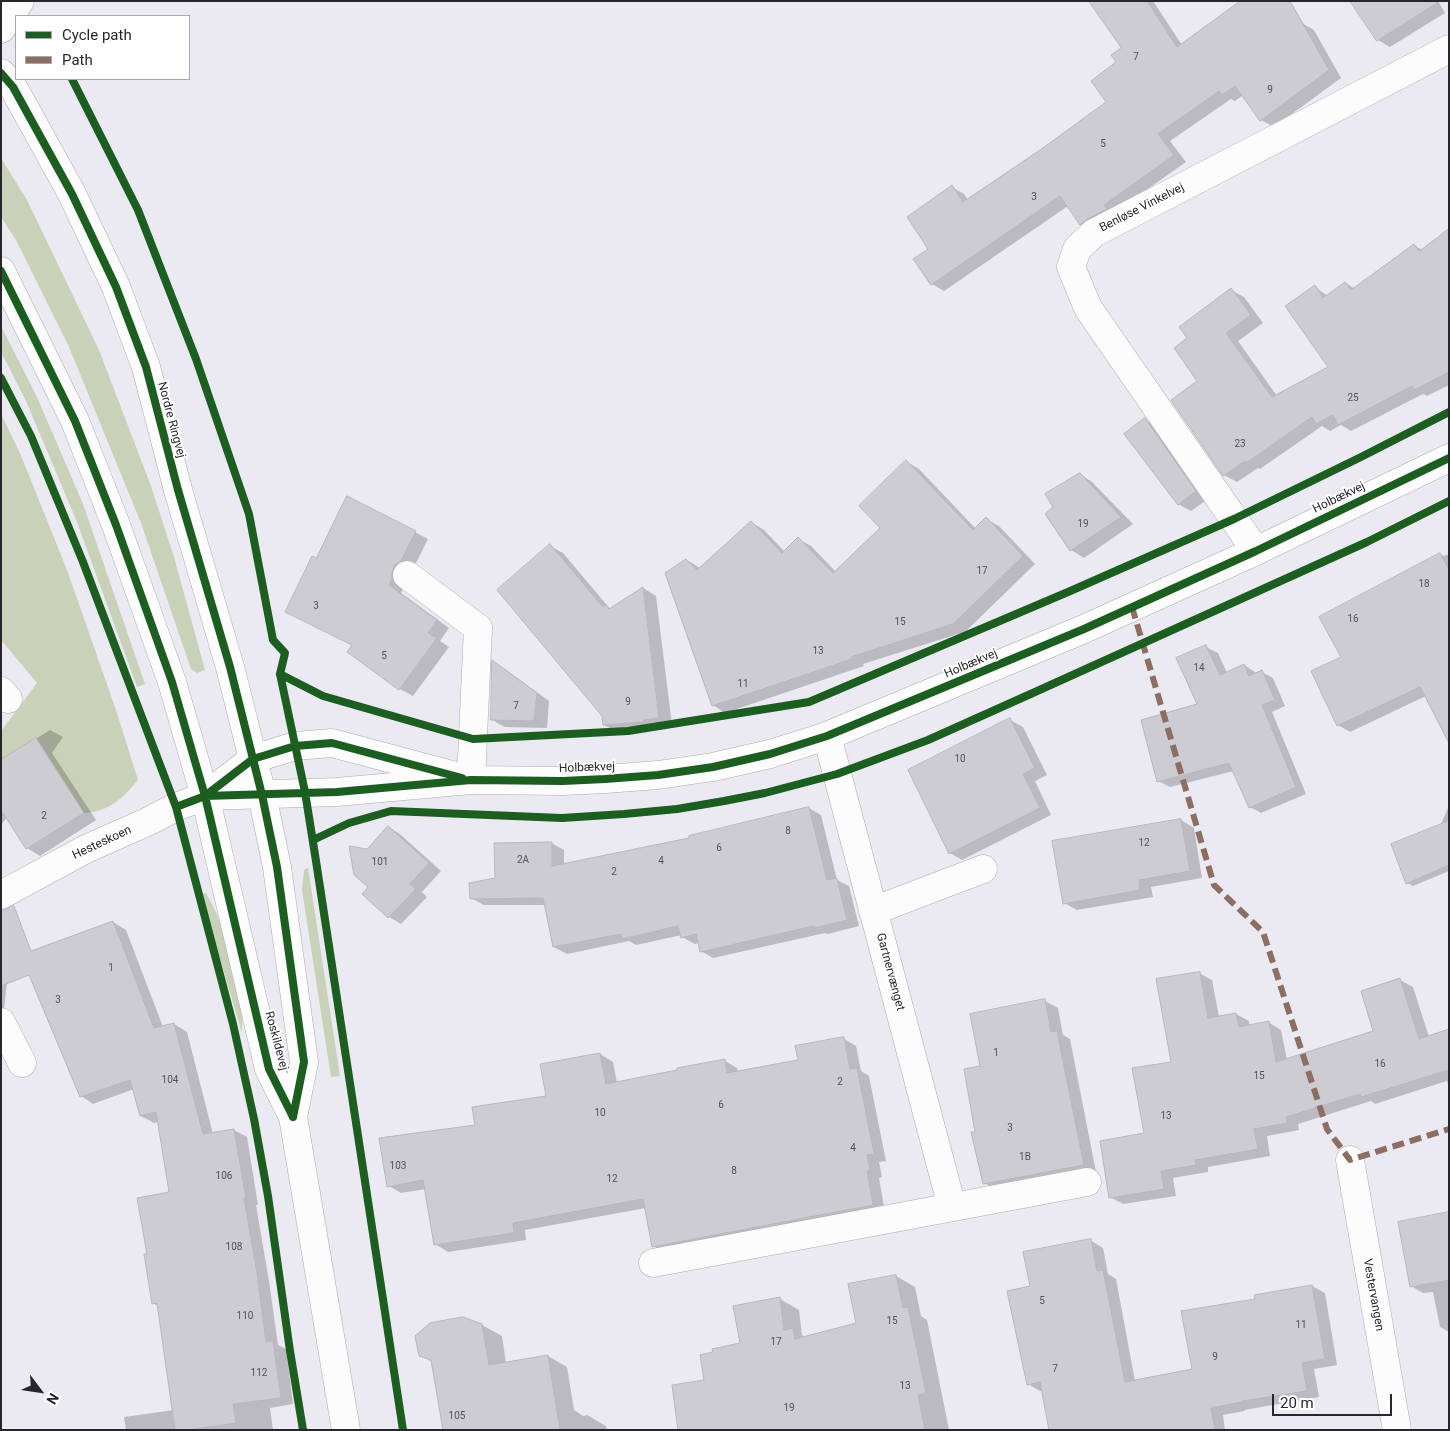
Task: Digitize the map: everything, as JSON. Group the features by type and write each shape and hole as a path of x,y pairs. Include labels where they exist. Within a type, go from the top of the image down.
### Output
{"main road":[{"path":"1,29 20,1"},
{"name":"Benløse Vinkelvej","path":"1256,551 1088,308 1071,267 1077,249 1094,233 1449,49"},
{"name":"Nordre Ringvej","path":"1,73 13,87 72,194 116,286 146,367 178,490 230,667 262,795"},
{"path":"1,271 78,429 116,525 172,682 205,796"},
{"name":"Holbækvej","path":"205,796 337,792 471,780 562,781 658,775 714,767 770,754 827,736 1084,629 1256,551 1449,458"},
{"path":"407,575 478,628 471,780"},
{"name":"Gartnervænget","path":"827,736 952,1207"},
{"name":"Holbækvej","path":"205,796 253,759 295,746 332,743 471,780"},
{"name":"Roskildevej","path":"262,795 277,867 304,1062 293,1117"},
{"name":"Hesteskoen","path":"1,895 86,849 147,822 176,806 205,796"},
{"name":"Roskildevej","path":"205,796 269,1068 293,1117 346,1430"},
{"path":"874,911 983,869"},
{"path":"1,1022 22,1063"},
{"name":"Vestervangen","path":"1350,1160 1397,1430"},
{"path":"653,1263 1087,1182"}],"green space":[{"path":"1,158 27,200 99,350 151,486 174,557 205,670 197,673 191,669 141,523 69,347 16,240 1,217"},
{"path":"1,326 37,397 83,504 145,684 137,687 77,522 26,401 1,352"},
{"path":"1,414 20,453 67,570 117,713 138,780 115,803 93,812 84,813 36,738 1,760 1,731 37,683 1,640"},
{"path":"308,868 340,1076 331,1077 302,890 304,870"},
{"path":"206,893 216,912 227,944 242,1015 242,1033 201,894"}],"building":[{"path":"1089,1 1147,1 1177,47 1240,1 1290,1 1329,70 1260,121 1235,86 1222,95 1219,91 1158,134 1174,155 1104,205 1107,209 1087,219 1080,225 1060,196 931,285 913,259 928,249 907,217 952,185 963,202 1040,150 1106,102 1091,81 1116,62 1111,55 1121,48"},
{"path":"1350,1 1440,1 1377,41"},
{"path":"1449,229 1449,372 1414,390 1412,386 1338,425 1333,415 1316,424 1312,417 1246,463 1245,461 1223,476 1171,400 1197,381 1174,348 1187,338 1179,327 1231,288 1251,315 1226,333 1272,397 1328,367 1285,306 1315,285 1323,298 1345,282 1351,290 1414,244 1419,251"},
{"path":"1145,418 1196,491 1178,505 1124,434"},
{"path":"906,460 973,530 986,517 1023,556 953,624 851,657 852,659 712,706 665,573 686,559 697,570 751,521 782,553 798,537 833,573 880,528 859,506"},
{"path":"1080,473 1121,517 1070,551 1045,514 1053,507 1045,494"},
{"path":"347,496 416,531 401,561 394,566 389,585 437,620 428,633 437,638 399,690 347,652 352,645 285,612 312,556 316,558"},
{"path":"550,544 603,607 606,605 609,609 643,587 659,718 644,720 643,722 603,725 602,716 497,590"},
{"path":"1440,553 1449,570 1449,743 1420,687 1337,726 1311,671 1341,657 1319,617"},
{"path":"1206,645 1220,675 1244,664 1249,676 1262,670 1275,700 1262,705 1296,787 1249,808 1229,763 1157,782 1141,720 1197,704 1176,658"},
{"path":"492,660 537,693 534,721 491,720"},
{"path":"1010,718 1035,768 1023,774 1040,808 949,854 908,770"},
{"path":"36,738 84,813 26,849 1,810 1,760"},
{"path":"809,807 827,880 837,878 847,920 700,952 696,934 681,938 678,926 622,939 621,934 553,947 543,898 470,899 469,883 495,878 494,843 552,842 552,866 689,838 689,836"},
{"path":"1181,819 1190,871 1139,880 1140,890 1063,904 1052,841"},
{"path":"1449,821 1449,865 1406,884 1391,844"},
{"path":"388,826 429,863 410,884 416,889 388,918 362,894 368,887 354,875 349,846 367,849"},
{"path":"14,906 31,951 113,921 154,1028 174,1023 203,1134 234,1129 246,1198 244,1198 257,1273 266,1342 273,1341 281,1398 233,1404 236,1423 175,1430 157,1303 152,1304 144,1254 147,1254 137,1198 169,1192 156,1112 140,1116 130,1080 80,1097 29,975 1,986 1,911"},
{"path":"1200,972 1208,1018 1236,1013 1239,1027 1269,1021 1276,1062 1373,1031 1361,991 1400,978 1419,1039 1449,1029 1449,1070 1361,1097 1360,1094 1286,1117 1287,1123 1254,1129 1258,1149 1195,1160 1196,1165 1161,1171 1164,1189 1109,1198 1100,1141 1144,1133 1132,1068 1171,1062 1156,979"},
{"path":"1045,999 1051,1032 1057,1031 1084,1165 983,1184 971,1132 975,1132 964,1069 980,1066 970,1014"},
{"path":"844,1037 850,1069 857,1068 874,1154 867,1155 870,1170 867,1171 873,1205 652,1247 643,1199 513,1223 514,1233 434,1245 423,1180 387,1187 379,1138 475,1125 472,1107 546,1096 540,1064 600,1053 606,1084 725,1059 727,1073 798,1060 795,1046"},
{"path":"1449,1212 1449,1280 1410,1287 1398,1222"},
{"path":"1091,1239 1097,1271 1103,1270 1125,1382 1192,1369 1181,1311 1255,1299 1254,1295 1312,1285 1325,1359 1302,1363 1307,1391 1211,1408 1215,1430 1049,1430 1040,1382 1027,1385 1007,1291 1030,1286 1023,1252"},
{"path":"896,1275 903,1308 908,1307 926,1393 918,1395 925,1430 678,1430 672,1385 704,1380 700,1355 713,1352 712,1349 740,1343 733,1306 780,1297 784,1330 793,1328 795,1339 856,1323 848,1284"},
{"path":"463,1317 482,1324 489,1365 548,1355 560,1430 443,1430 431,1360 419,1356 415,1336 430,1323"}],"marked path":[{"path":"1132,607 1214,885 1263,932 1327,1129 1350,1160 1449,1129"}],"cycle path":[{"path":"1,73 13,87 72,194 116,287 146,367 178,490 230,667 262,795 277,867 304,1062 293,1117"},
{"path":"73,80 138,210 196,359 249,514 273,640 285,653 280,674 305,792 403,1430"},
{"path":"1,271 75,421 116,525 172,682 205,796 269,1069 293,1117"},
{"path":"1,378 31,436 83,562 176,807 233,1024 254,1119 268,1196 303,1430"},
{"path":"280,674 323,696 473,739 628,731 809,702 1234,519 1449,412"},
{"path":"205,796 337,792 471,780 563,781 605,779 658,775 713,767 770,754 827,736 1084,629 1256,551 1449,458"},
{"path":"313,840 349,823 391,811 562,818 624,814 677,809 724,801 765,793 837,774 928,740 1367,542 1449,501"},
{"path":"176,807 205,796 253,759 295,746 332,743 462,778"}]}
